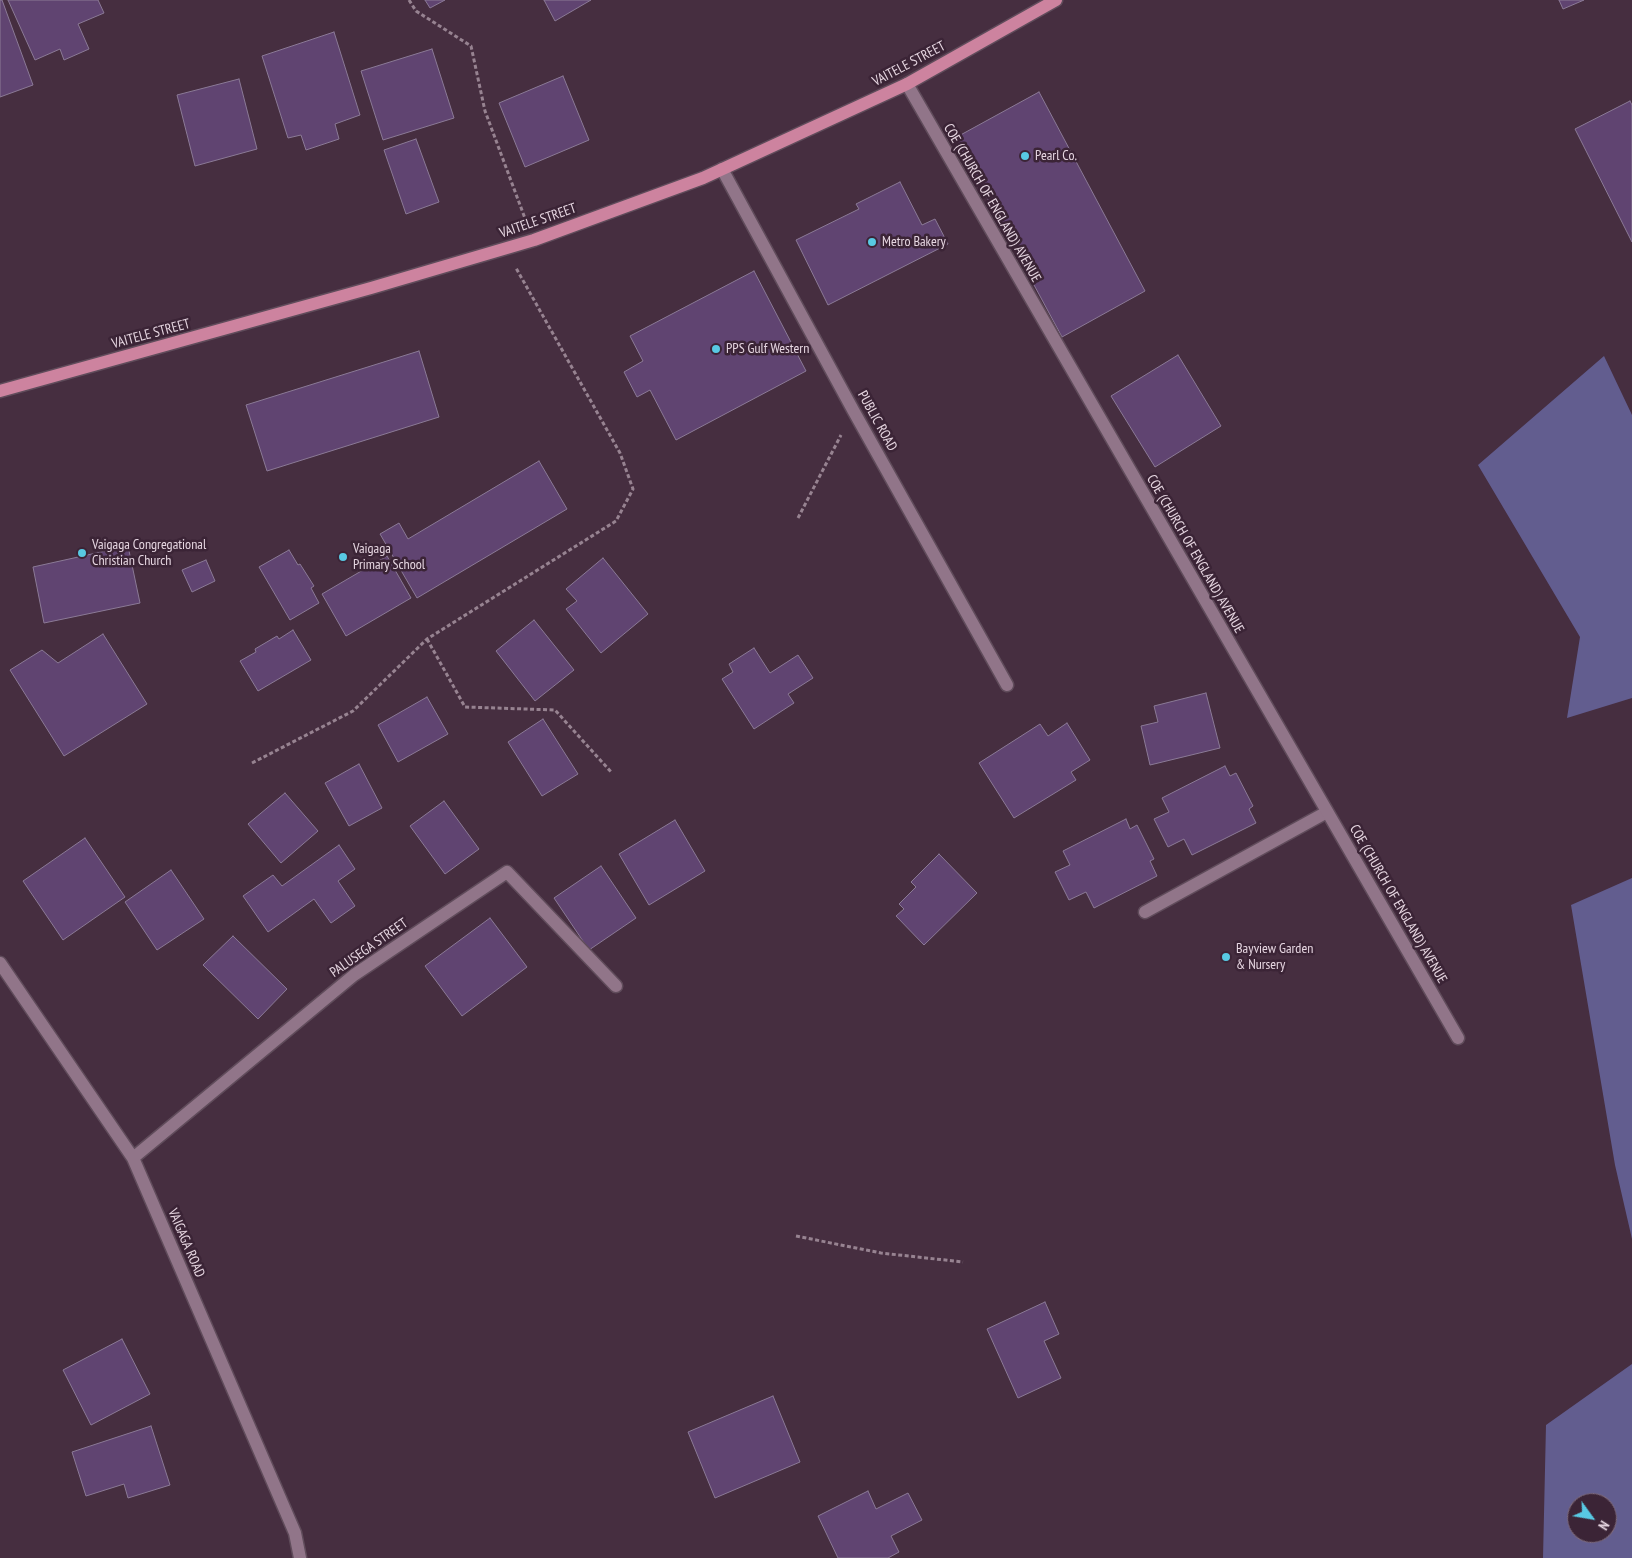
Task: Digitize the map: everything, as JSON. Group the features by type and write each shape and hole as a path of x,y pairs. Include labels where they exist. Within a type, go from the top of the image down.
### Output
{"main road":[{"name":"VAITELE STREET","path":"0,391 361,291 534,240 703,178 906,84 1056,0"}],"street":[{"name":"COE (CHURCH OF ENGLAND) AVENUE","path":"906,84 1458,1038"},
{"name":"PUBLIC ROAD","path":"722,169 853,410 1008,685"},
{"path":"1145,912 1327,812"},
{"name":"PALUSEGA STREET","path":"133,1158 354,975 507,872 616,986"},
{"name":"VAIGAGA ROAD","path":"0,963 133,1158 295,1533 300,1558"}],"path":[{"path":"409,0 416,11 471,46 485,111 534,240"},
{"path":"252,763 353,711 427,639 616,521 633,489 620,453 505,248"},
{"path":"798,518 853,410"},
{"path":"427,639 465,707 555,710 612,773"},
{"path":"796,1236 881,1253 962,1262"}],"shaded area":[{"path":"1604,356 1632,415 1632,698 1567,718 1580,637 1478,465"},
{"path":"1632,878 1632,1239 1615,1165 1571,905"},
{"path":"1632,1364 1632,1558 1543,1558 1546,1425"}],"building":[{"path":"0,0 2,0 33,85 0,97"},
{"path":"8,0 98,0 104,13 78,24 89,49 64,60 60,49 35,60"},
{"path":"425,0 445,0 430,8"},
{"path":"544,0 591,0 555,21"},
{"path":"1559,0 1584,0 1563,9"},
{"path":"334,32 360,115 335,124 339,139 306,150 301,135 288,138 262,56"},
{"path":"432,49 454,118 383,140 361,71"},
{"path":"563,76 589,140 525,167 499,103"},
{"path":"239,79 257,149 195,166 177,95"},
{"path":"1039,92 1145,291 1062,337 955,138"},
{"path":"1630,101 1632,105 1632,242 1575,129"},
{"path":"416,139 439,202 406,214 384,150"},
{"name":"Metro Bakery","path":"900,182 922,225 935,219 948,244 828,305 796,240 859,209 856,204"},
{"name":"PPS Gulf Western","path":"754,271 806,371 676,440 650,390 637,397 624,372 643,361 630,336"},
{"path":"419,351 439,417 267,471 246,405"},
{"path":"1178,355 1221,426 1155,467 1111,396"},
{"path":"539,461 567,509 417,598 380,534 399,523 408,539"},
{"path":"128,546 140,603 44,623 33,567"},
{"path":"289,550 314,586 311,588 319,603 290,620 259,567"},
{"path":"387,556 411,598 346,636 322,594"},
{"path":"603,558 648,614 601,653 566,609 577,601 566,589"},
{"path":"206,560 215,581 192,592 182,570"},
{"path":"534,620 574,670 535,701 496,651"},
{"path":"293,630 311,660 258,691 240,661 256,652 255,649 277,636 279,639"},
{"path":"103,634 147,704 64,756 10,670 42,650 58,663"},
{"path":"754,648 770,673 798,655 813,678 788,694 794,703 754,729 722,679 733,672 729,664"},
{"path":"1206,693 1220,748 1150,765 1141,726 1158,722 1154,706"},
{"path":"427,697 448,734 398,762 378,725"},
{"path":"543,719 578,774 542,796 508,742"},
{"path":"1067,723 1090,760 1071,772 1076,780 1014,818 979,763 1040,724 1048,736"},
{"path":"359,764 382,808 349,826 325,783"},
{"path":"1225,766 1230,776 1236,773 1253,806 1249,809 1256,823 1192,855 1184,839 1168,847 1154,819 1169,812 1162,798"},
{"path":"285,793 318,831 281,863 248,824"},
{"path":"444,801 479,849 445,874 410,826"},
{"path":"1126,819 1130,829 1137,825 1154,859 1150,861 1157,876 1094,908 1086,892 1069,900 1055,872 1070,865 1063,851"},
{"path":"675,820 705,871 649,905 619,854"},
{"path":"85,838 125,897 63,940 23,881"},
{"path":"339,845 355,869 338,881 355,906 331,923 314,899 268,932 243,896 273,875 282,886"},
{"path":"939,854 977,893 924,945 896,916 904,909 899,904 916,887 911,882"},
{"path":"601,866 636,918 589,950 554,898"},
{"path":"171,870 204,919 157,950 125,902"},
{"path":"490,918 527,967 462,1016 425,966"},
{"path":"233,936 287,989 258,1019 203,965"},
{"path":"1045,1302 1059,1334 1044,1341 1061,1378 1018,1398 987,1329"},
{"path":"122,1339 150,1394 91,1425 63,1370"},
{"path":"773,1396 800,1462 715,1498 688,1432"},
{"path":"151,1426 170,1485 128,1498 124,1484 86,1496 72,1452"},
{"path":"868,1491 876,1509 908,1493 922,1520 891,1536 899,1552 888,1558 838,1558 818,1516"}],"place":[{"name":"Pearl Co.","path":"1025,156"},
{"name":"Metro Bakery","path":"872,242"},
{"name":"PPS Gulf Western","path":"716,349"},
{"name":"Vaigaga Congregational Christian Church","path":"82,553"},
{"name":"Vaigaga Primary School","path":"343,557"},
{"name":"Bayview Garden & Nursery","path":"1226,957"}]}
